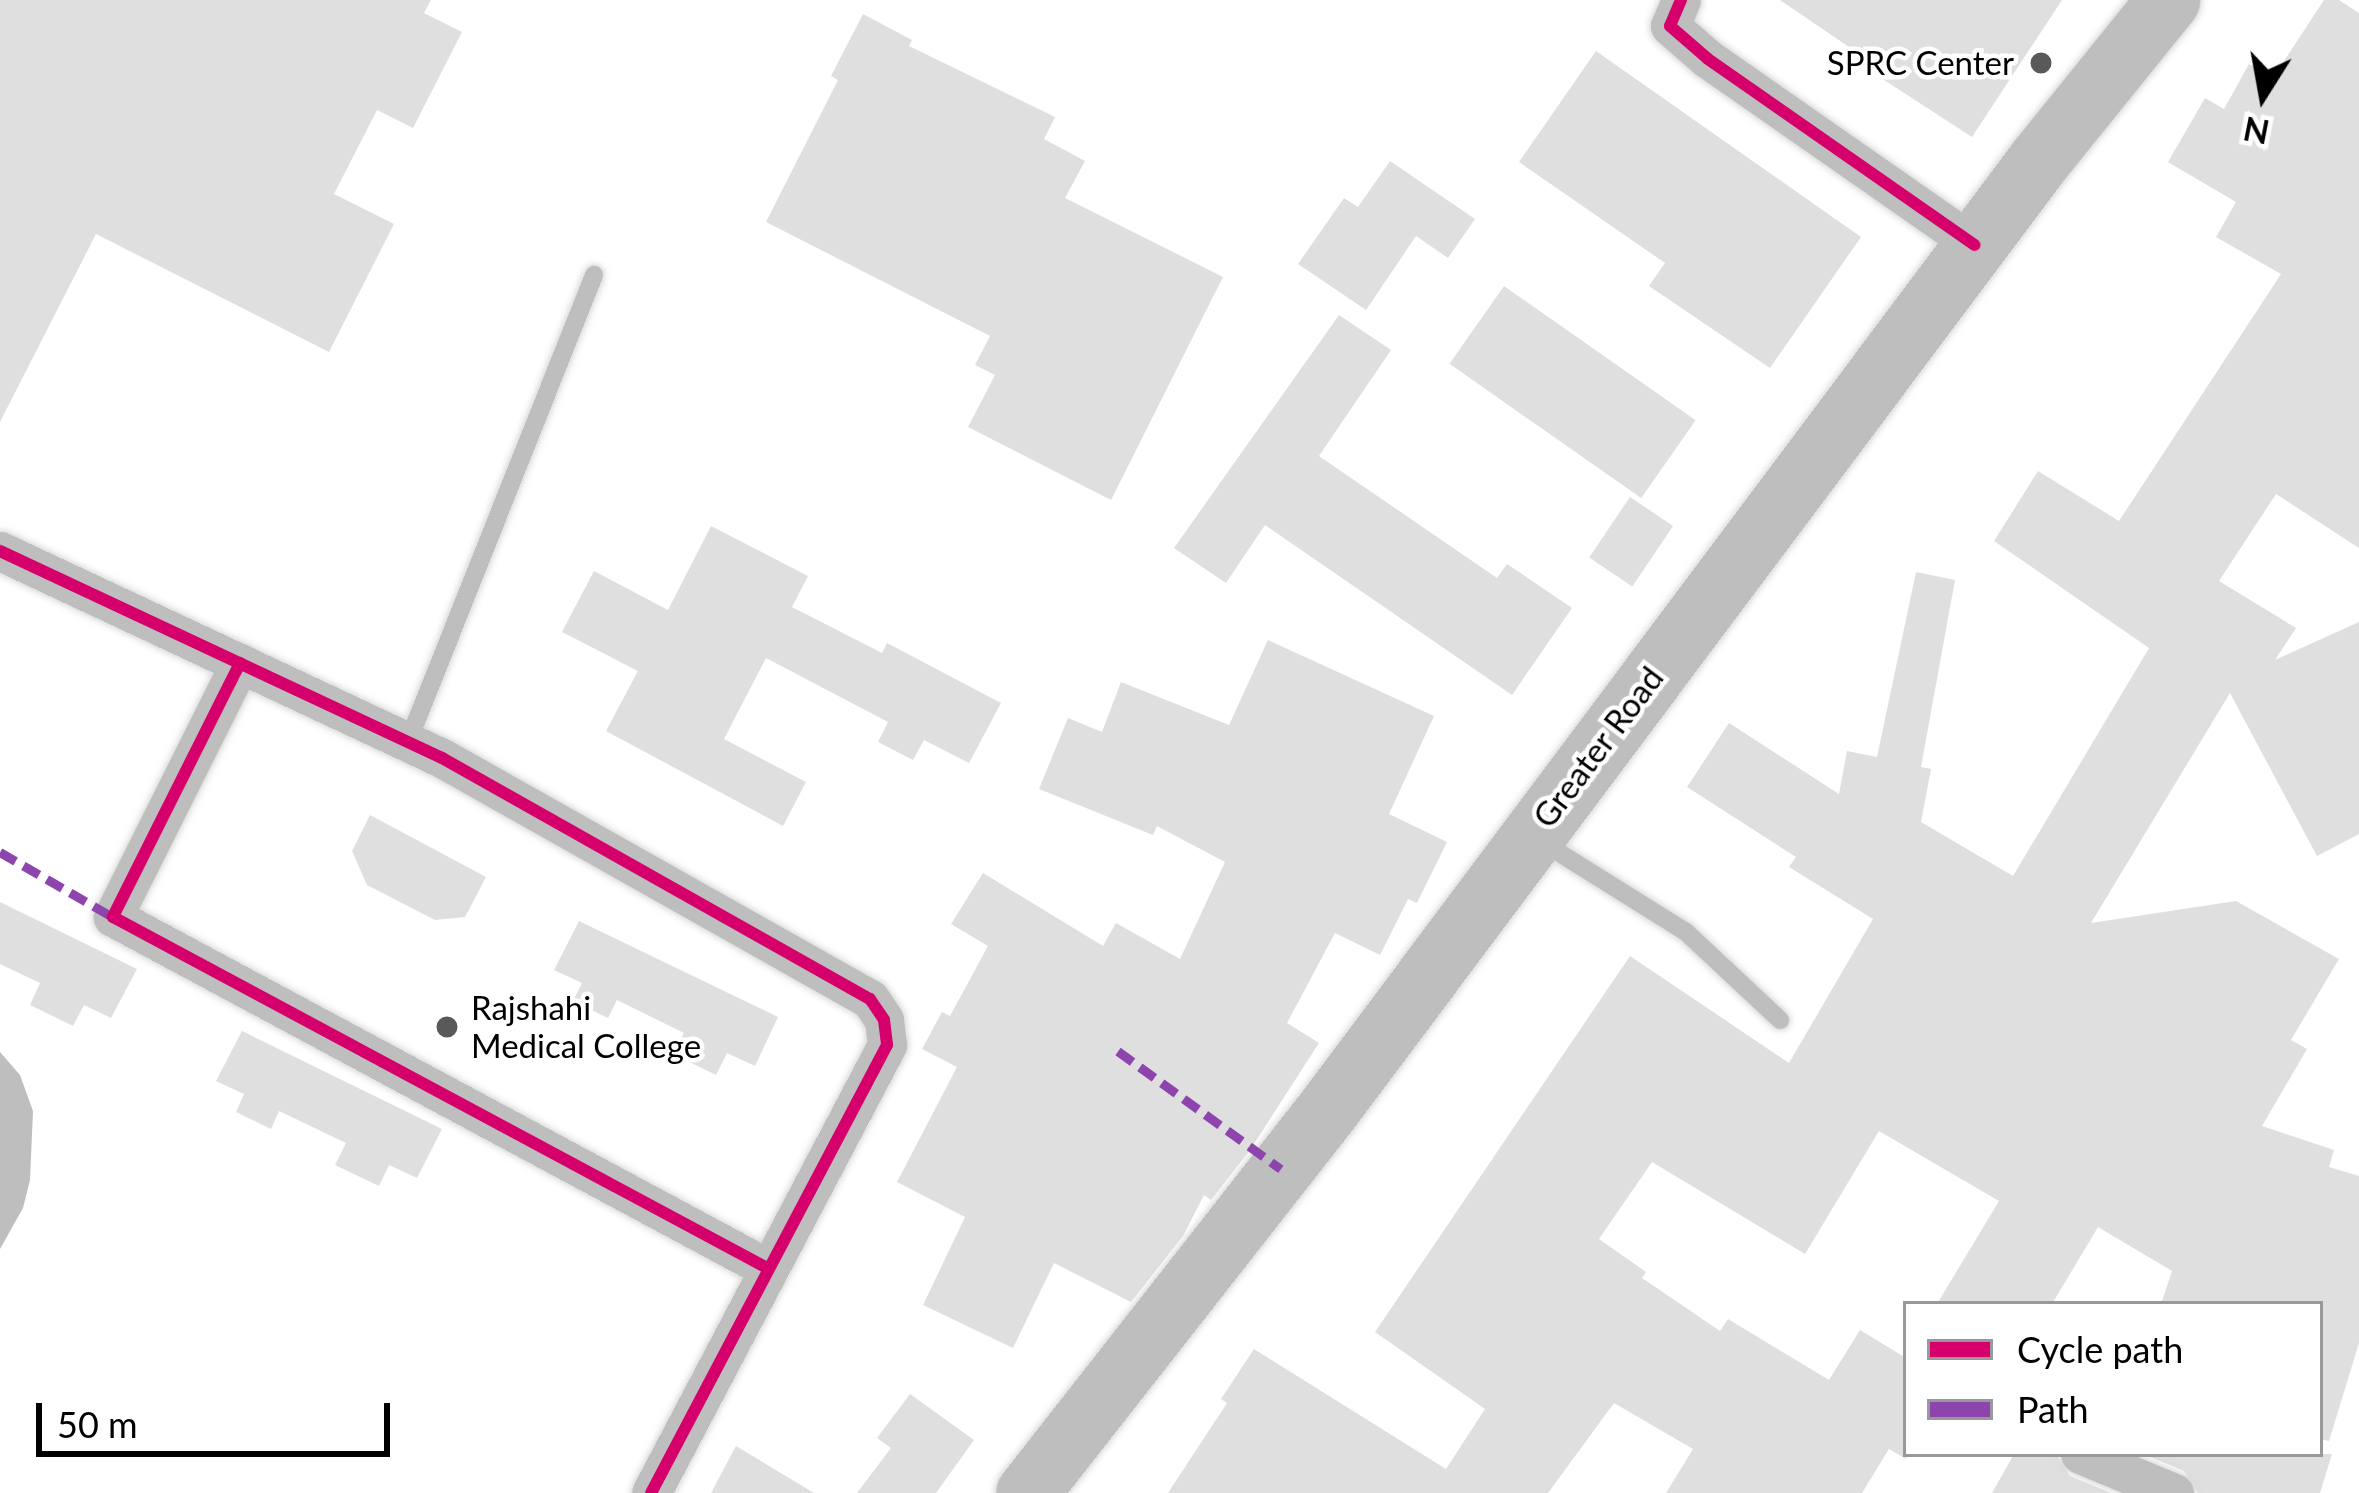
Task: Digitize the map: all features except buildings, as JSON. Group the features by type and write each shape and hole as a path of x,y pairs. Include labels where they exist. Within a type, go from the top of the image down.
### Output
{"highway":[{"name":"Greater Road","path":"1072,1493 1367,1114 1561,854 1652,703 1975,245 2183,8"},
{"name":"Greater Road","path":"1027,1493 1652,703 2079,154 2183,8"}],"street":[{"path":"1681,0 1670,26 1708,59 1975,245"},
{"path":"0,551 408,742 870,998 884,1019 887,1045 651,1493"},
{"path":"240,663 113,917 769,1269"},
{"path":"2087,1457 2174,1493"}],"lane":[{"path":"408,742 595,275"},
{"path":"1561,854 1686,932 1780,1020"}],"shaded area":[{"path":"0,1052 20,1075 33,1111 30,1180 23,1208 0,1249"}],"marked path":[{"path":"0,852 113,917"},
{"path":"1118,1051 1281,1169"}],"cycle path":[{"path":"1681,0 1670,26 1708,59 1975,245"},
{"path":"0,551 442,758 870,999 884,1020 887,1045 651,1493"},
{"path":"240,663 113,917 769,1269"}],"place":[{"name":"SPRC Center","path":"2041,63"},
{"name":"Rajshahi Medical College","path":"447,1027"}]}
